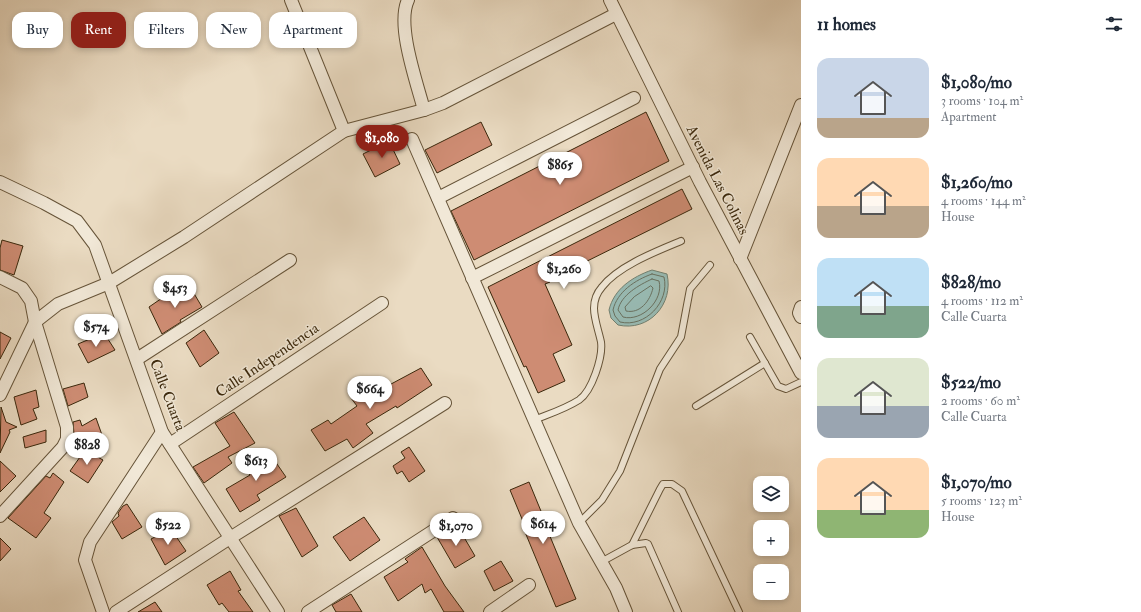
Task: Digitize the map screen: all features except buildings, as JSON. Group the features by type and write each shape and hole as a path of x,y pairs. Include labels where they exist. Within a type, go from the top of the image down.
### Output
{"street":[{"path":"291,0 344,131"},
{"path":"408,0 404,8 408,51 424,110"},
{"name":"Avenida Las Colinas","path":"610,0 740,259 801,373"},
{"path":"0,395 35,322 58,304 109,283 184,237 344,131 424,110 443,103 616,14"},
{"path":"438,198 634,98"},
{"path":"740,259 801,105"},
{"path":"412,139 579,523 616,588 626,612"},
{"path":"472,278 693,167"},
{"name":"Calle Cuarta","path":"0,182 77,221 95,245 162,432 278,612"},
{"path":"137,359 290,260"},
{"path":"0,277 22,288 31,301 35,322 67,427 67,439 55,457 0,516"},
{"name":"Calle Independencia","path":"170,444 382,303"},
{"path":"801,308 799,313 801,317"},
{"path":"116,612 230,538 445,403"},
{"path":"102,612 85,560 86,550 162,432"},
{"path":"308,612 452,518"},
{"path":"490,612 529,585"}],"lane":[{"path":"534,420 580,400 594,381 601,343 595,325 593,309 596,297 602,287 612,277 640,259 681,241"},
{"path":"579,523 602,500 620,471 660,368 681,337 690,289 710,265"},
{"path":"750,337 782,388 786,389 801,382"},
{"path":"696,406 765,363"},
{"path":"632,545 663,484 672,484 682,491 739,612"},
{"path":"601,562 632,545 642,543 648,544 678,612"}],"water":[{"path":"652,270 667,274 667,296 663,305 649,320 640,324 629,326 618,325 611,318 609,310 615,296 631,280"}]}
